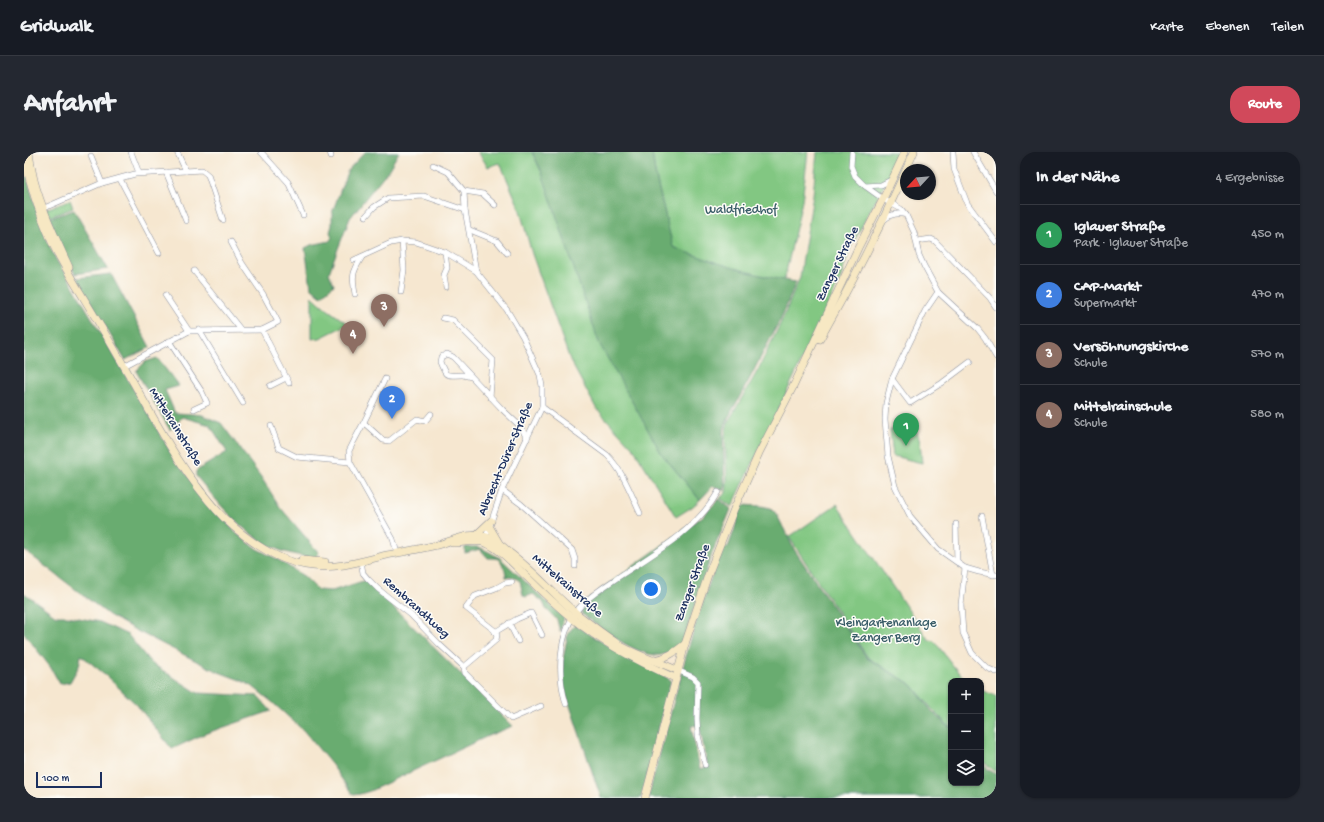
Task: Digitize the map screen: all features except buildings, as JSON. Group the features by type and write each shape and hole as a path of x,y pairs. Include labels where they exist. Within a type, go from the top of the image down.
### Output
{"street":[{"name":"Mittelrainstraße","path":"29,152 42,210"},
{"path":"131,152 139,173"},
{"path":"178,152 186,171"},
{"path":"261,152 288,182 303,215"},
{"path":"852,152 852,171 865,186 902,209 911,223 924,266 938,292 977,328 988,342 996,357"},
{"name":"Zanger Straße","path":"645,798 677,670 685,644 708,575 734,509 759,453 793,387 858,248 884,199 905,152"},
{"name":"Zanger Straße","path":"909,164 914,152"},
{"path":"953,152 954,169 967,203 996,242"},
{"path":"973,152 996,191"},
{"name":"Mittelrainstraße","path":"24,156 30,183 84,298 183,466 209,501 238,531 279,558 293,563 313,566 344,566 440,544 463,537 475,536 501,545 518,558 596,637 618,650 675,678"},
{"path":"91,156 102,183"},
{"path":"433,165 448,172 464,191 465,210 470,230 476,271"},
{"path":"42,210 102,183 139,173 202,170 208,175 223,220"},
{"path":"166,172 186,221"},
{"path":"120,179 159,253"},
{"path":"865,186 881,185 893,179"},
{"name":"Zanger Straße","path":"793,387 843,299 900,183"},
{"path":"464,191 483,194 496,205"},
{"path":"366,216 374,207 388,198 417,196 424,196 465,210"},
{"path":"880,224 886,218 893,215 900,213 906,215"},
{"path":"470,230 497,241 507,253"},
{"path":"917,241 931,239 935,241 990,298 996,307"},
{"path":"400,292 404,270 402,240"},
{"name":"Albrecht-Dürer-Straße","path":"354,260 390,243 402,240 416,242 445,252 476,271 507,310 523,337 540,375 542,386 542,407 502,490 485,540"},
{"path":"124,366 189,331 262,330 278,322 263,294 242,263 231,242"},
{"path":"445,252 447,268 444,275 446,287"},
{"path":"355,294 353,280 354,269 362,256"},
{"path":"194,271 241,330"},
{"path":"938,292 923,314 892,379 886,403 884,423 888,456 895,486 910,516 938,549 965,568 994,575 982,516"},
{"path":"165,295 189,331"},
{"path":"442,318 453,320 494,360 490,397"},
{"path":"199,330 243,403"},
{"path":"262,330 287,381 270,386"},
{"path":"169,341 202,392 207,403 194,409"},
{"path":"471,377 447,375 440,362 441,357 444,355 449,355 471,377 490,397 521,427 527,439"},
{"path":"892,379 910,403 942,383 970,362"},
{"path":"385,379 349,451 350,462 393,539 397,553"},
{"path":"542,407 607,455 620,471 640,513"},
{"path":"364,423 383,440 389,441 417,419 425,421 431,414"},
{"path":"271,426 279,448 297,457 350,462"},
{"path":"502,490 521,504 572,550 575,559 575,566"},
{"path":"566,704 560,678 561,655 566,633 579,608 600,590 668,544 705,511 718,492"},
{"path":"475,536 490,524 501,545"},
{"path":"956,524 956,562"},
{"name":"Mittelrainstraße","path":"440,544 485,540"},
{"name":"Mittelrainstraße","path":"485,540 574,616 622,646 677,670"},
{"name":"Rembrandtweg","path":"361,561 363,572 368,579 378,589 411,615 464,667 465,673 511,719 541,706"},
{"path":"965,568 961,605 963,633 972,653 987,668 996,672"},
{"path":"464,667 496,640 494,630 466,608 475,596 505,583 512,582"},
{"path":"495,632 509,623 531,613 542,635"},
{"path":"509,623 518,641"},
{"path":"653,660 671,656 685,644"},
{"path":"677,670 693,677 698,682 698,735 705,765"}],"green space":[{"path":"365,152 399,152 389,169 350,218 329,273 334,285 321,296 311,287 305,248 311,245 330,241 332,237 330,232 332,225 332,213 346,175 348,170"},
{"path":"478,152 532,152 695,494 700,500 676,517 634,449 596,408 570,360 532,254 519,207 500,163 488,167"},
{"path":"532,152 652,152 655,173 673,247 734,268 796,282 782,316 728,418 723,433 724,491 713,486 700,500 661,453 599,343 541,170"},
{"name":"Waldfriedhof","path":"652,152 808,152 802,201 784,281 727,267 673,248 655,173"},
{"path":"817,152 902,152 850,248 840,280 732,507 720,498 726,493 727,481 725,435 728,422 758,370 783,318 800,277 813,195"},
{"path":"24,167 41,223 58,263 66,274 177,463 236,533 257,549 277,559 305,577 318,590 332,591 366,580 513,726 488,736 370,791 353,795 332,765 304,731 252,686 216,671 109,615 24,550"},
{"path":"70,200 73,208 49,217 46,209"},
{"path":"74,210 108,269 75,274 56,235 50,218"},
{"path":"111,274 150,347 125,360 77,278"},
{"path":"312,296 348,324 320,338 312,339"},
{"path":"157,358 179,386 165,390 175,413 202,415 221,423 261,477 280,507 319,553 315,558 281,551 248,532 212,496 196,476 196,471 227,452 210,425 182,417 170,430 136,371 145,362"},
{"path":"917,420 915,427 920,441 922,463 893,456 890,430"},
{"path":"719,499 731,509 711,556 685,636 678,648 665,654 647,654 627,645 582,614 585,603 600,590 703,516"},
{"name":"Kleingartenanlage Zanger Berg","path":"837,504 928,639 935,642 958,672 965,678 948,678 948,725 912,685 868,658 789,537"},
{"path":"741,505 771,508 778,517 794,549 867,658 912,685 931,710 948,726 948,786 984,786 984,764 989,770 996,774 996,798 648,798 696,622 721,548 728,547","holes":["699,725 708,767 700,769 691,726"]},
{"path":"465,547 479,547 500,558 564,618 560,632 557,620 546,609 543,602 533,594 526,597 523,595 520,581 515,578 506,577 504,567 498,559 488,558 480,549 465,553"},
{"path":"24,593 56,616 68,616 100,622 128,635 151,663 198,693 258,696 271,711 204,734 172,749 137,705 102,672 81,655 79,666 70,682 60,684 51,668 24,633"},
{"path":"575,625 616,651 671,680 641,798 601,798 563,685 563,660 568,633"},
{"path":"984,691 996,696 996,772 984,762"}],"place":[{"name":"Versöhnungskirche","path":"384,327"},
{"name":"Mittelrainschule","path":"353,354"},
{"name":"CAP-Markt","path":"392,419"},
{"name":"Iglauer Straße","path":"906,446"}]}
